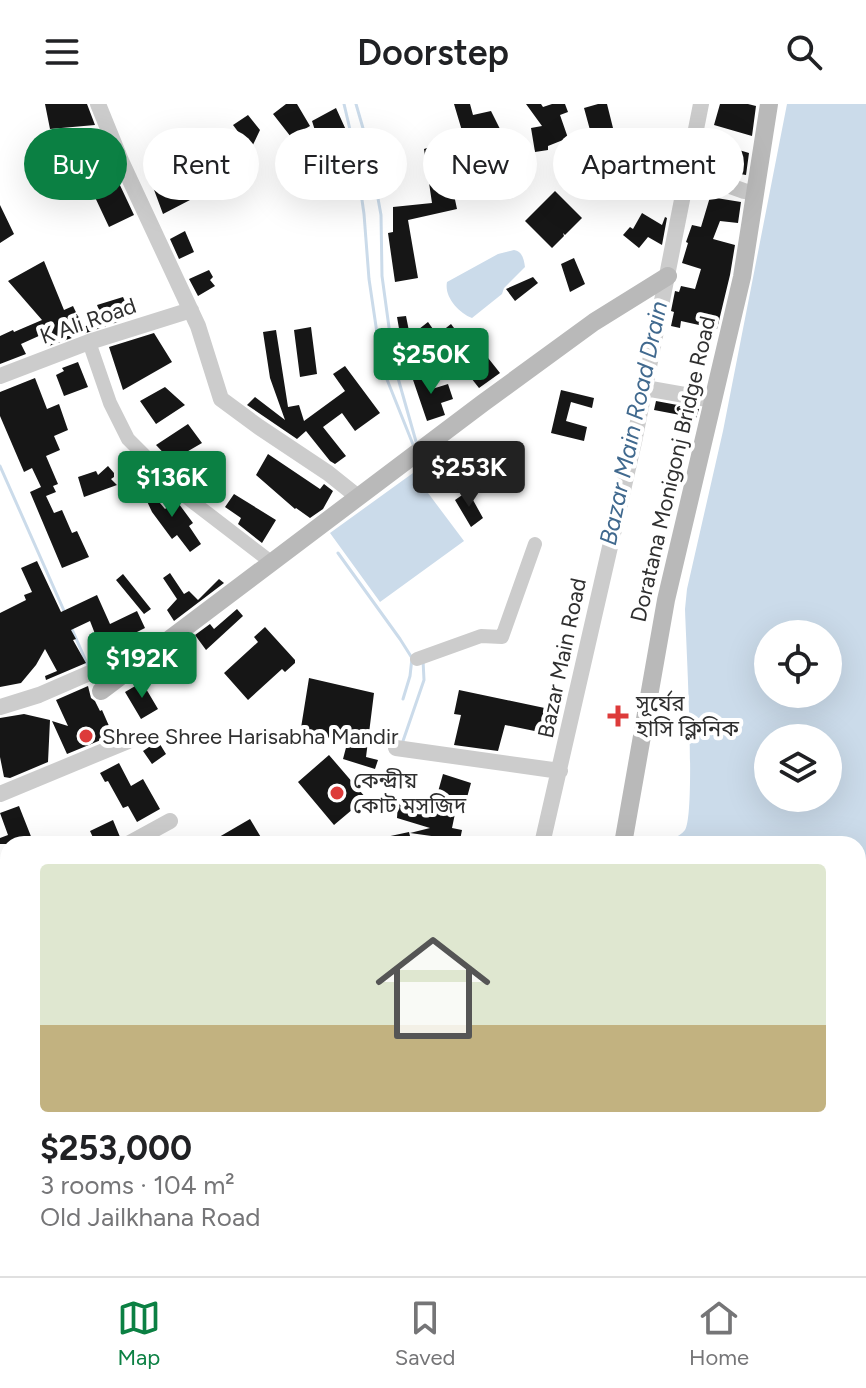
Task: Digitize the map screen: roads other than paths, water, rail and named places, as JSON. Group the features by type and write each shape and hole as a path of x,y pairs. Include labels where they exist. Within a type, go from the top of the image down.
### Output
{"main road":[{"name":"Doratana Monigonj Bridge Road","path":"624,836 666,600 742,277 769,104"},
{"path":"101,691 594,322 668,276"}],"street":[{"path":"98,104 122,163 191,310 221,399 358,497"},
{"name":"Bazar Main Road","path":"696,128 701,104"},
{"path":"744,191 755,193"},
{"name":"Bazar Main Road","path":"544,836 645,388 682,200"},
{"name":"K Ali Road","path":"0,376 89,342 191,310"},
{"path":"89,342 110,403 128,439 185,496 271,562"},
{"path":"645,388 713,400"},
{"path":"417,659 481,636 502,637 535,544"},
{"path":"0,707 39,695 92,672"},
{"path":"0,794 128,741"},
{"path":"396,748 560,771"},
{"path":"143,836 170,821"}],"water":[{"path":"787,104 866,104 866,836 678,836 685,830 690,793 685,609"},
{"path":"514,250 521,254 525,267 502,294 472,318 462,312 450,299 447,282 498,254"},
{"path":"413,473 464,541 380,602 330,533"}],"waterway":[{"path":"344,104 355,151 382,367 414,447"},
{"path":"356,104 369,149 381,215 382,276 394,364 417,445"},
{"path":"0,466 65,613"},
{"path":"338,553 412,658 403,699"},
{"path":"71,627 89,668"},
{"path":"403,741 424,680 423,660"}],"place":[{"name":"সূর্যের হাসি ক্লিনিক","path":"618,716"},
{"name":"Shree Shree Harisabha Mandir","path":"86,736"},
{"name":"কেন্দ্রীয় কোট মসজিদ","path":"337,793"}],"water label":[{"name":"Bazar Main Road Drain","path":"633,423"}]}
